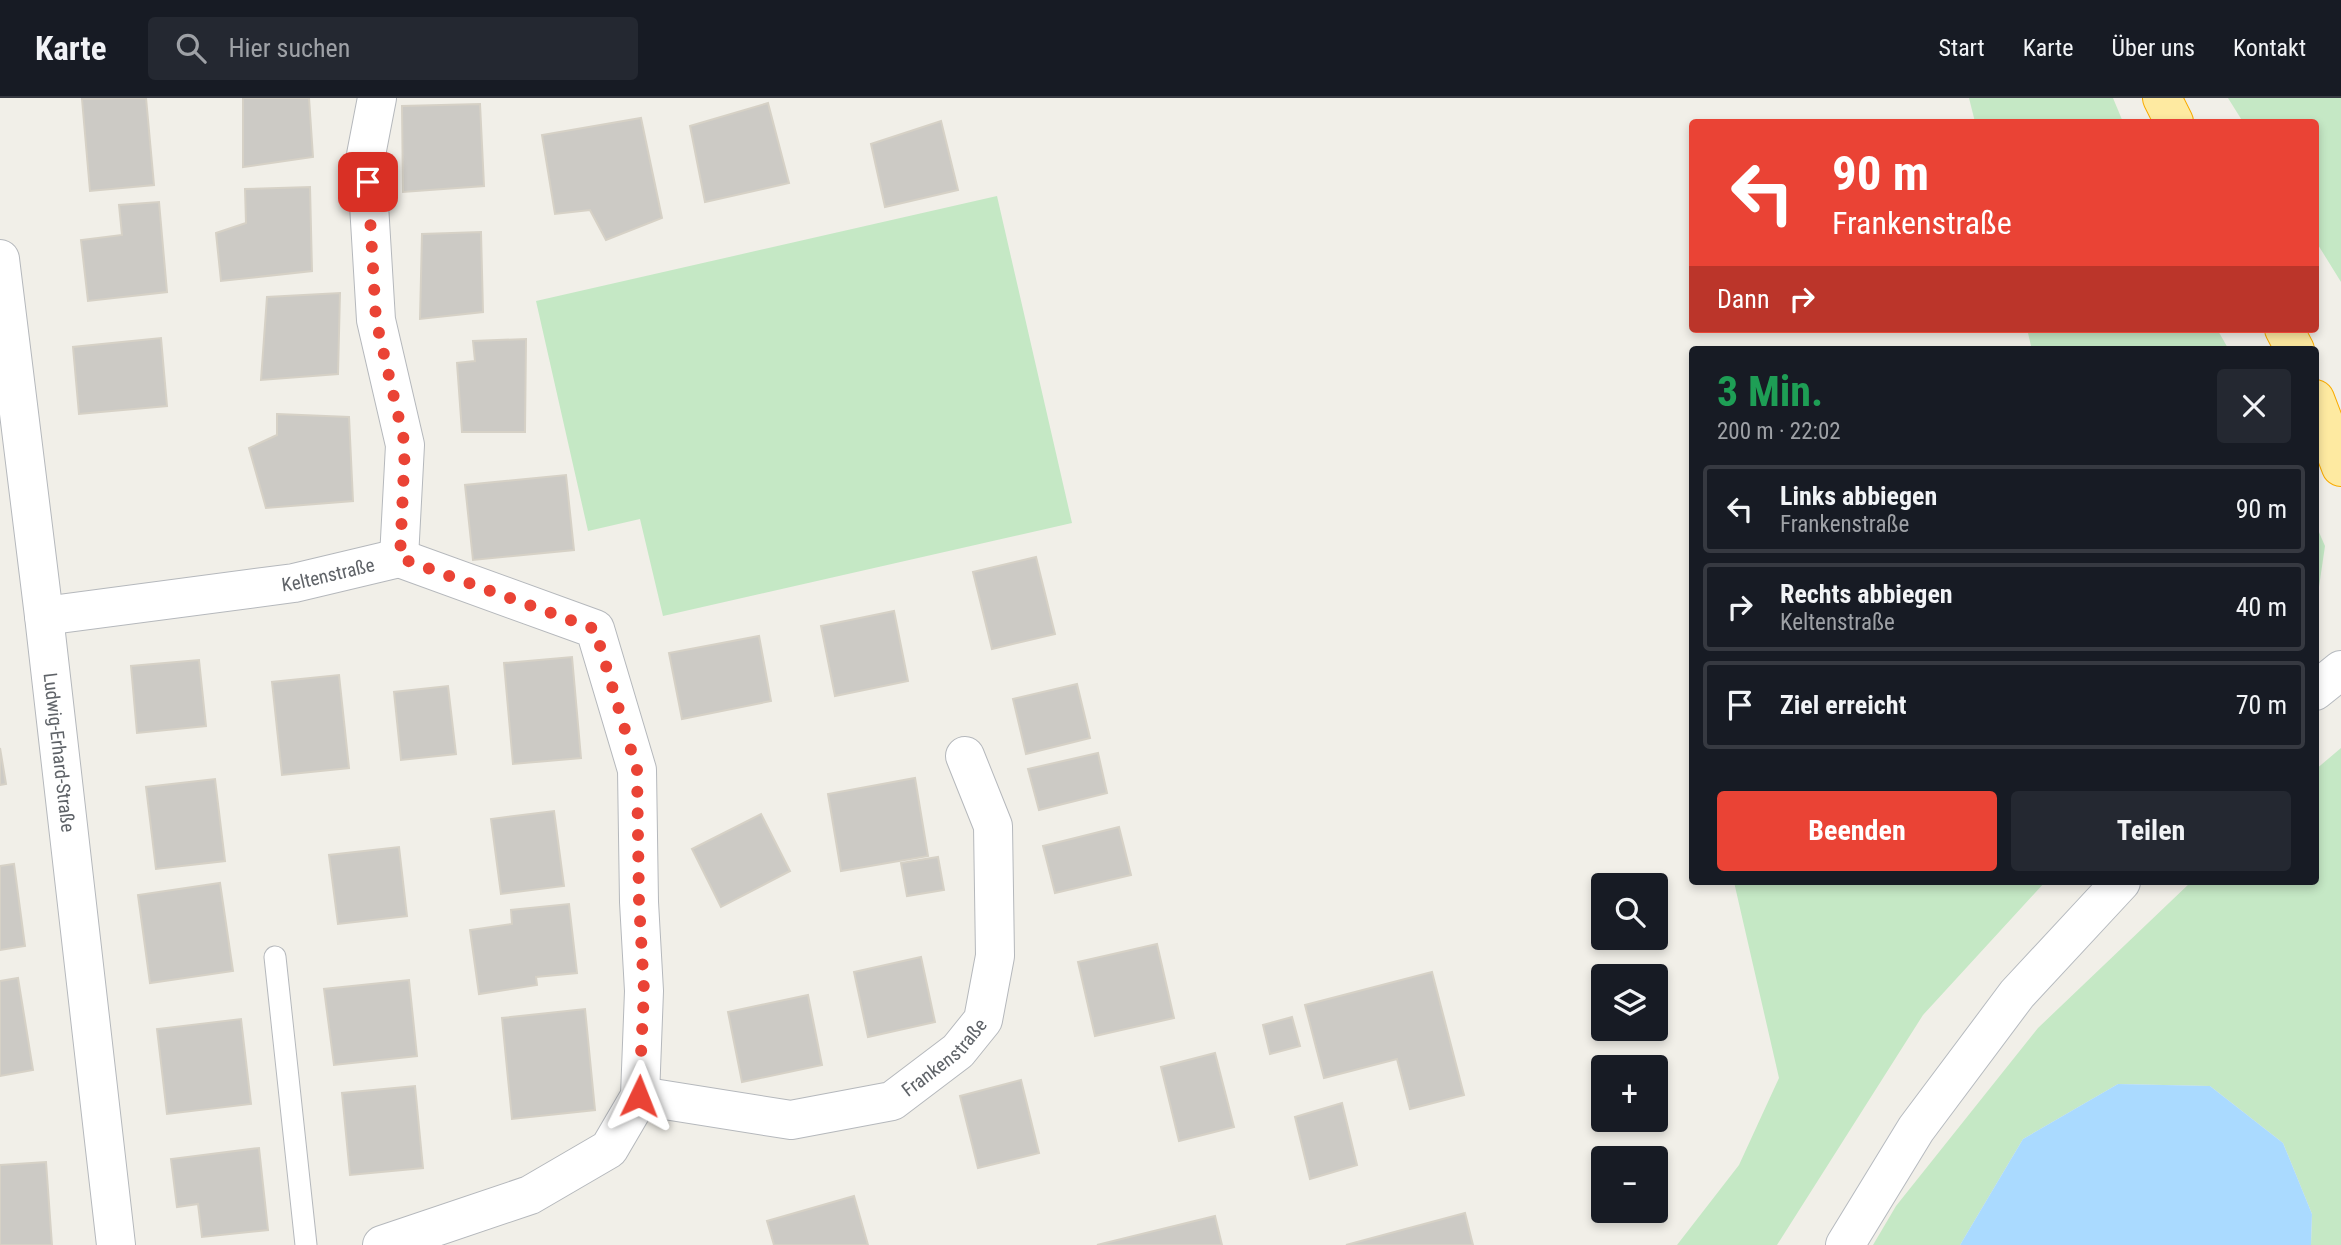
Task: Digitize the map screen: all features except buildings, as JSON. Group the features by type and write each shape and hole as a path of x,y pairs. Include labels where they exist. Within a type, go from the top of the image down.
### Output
{"highway":[{"path":"2162,98 2172,119"},
{"path":"2319,385 2341,414"},
{"path":"2319,409 2341,467"}],"street":[{"name":"Keltenstraße","path":"44,616 294,583 400,558 405,445 376,320 366,155 377,98"},
{"name":"Ludwig-Erhard-Straße","path":"0,259 116,1245"},
{"path":"382,1245 530,1195 609,1149 639,1096 644,991 639,902 637,770 595,629 400,558"},
{"path":"2319,688 2341,670"},
{"name":"Frankenstraße","path":"639,1096 791,1120 892,1101 958,1051 983,1020 995,956 993,826 965,756"},
{"path":"1845,1245 1916,1129 2009,1005 2118,885"}],"lane":[{"path":"275,957 306,1245"}],"green space":[{"path":"1969,98 2113,98 2122,119 1974,119"},
{"path":"2228,98 2341,98 2341,282 2319,246 2319,119 2241,119"},
{"path":"997,196 1072,523 663,616 640,519 588,531 536,301"},
{"path":"2028,333 2219,333 2227,346 2031,346"},
{"path":"2319,532 2325,546 2319,587"},
{"path":"2341,748 2341,1245 2311,1245 2312,1214 2283,1143 2210,1086 2118,1084 2023,1139 1960,1245 1873,1245 1896,1206 2038,1028 2188,885 2319,885 2319,767"},
{"path":"1735,885 2042,885 1923,1015 1777,1245 1677,1245 1739,1165 1779,1078"}],"water":[{"path":"2118,1084 2210,1086 2283,1143 2312,1214 2311,1245 1960,1245 2023,1139"}],"route":[{"path":"368,182 376,320 405,445 400,558 595,629 637,770 639,902 644,991 639,1096"}]}
